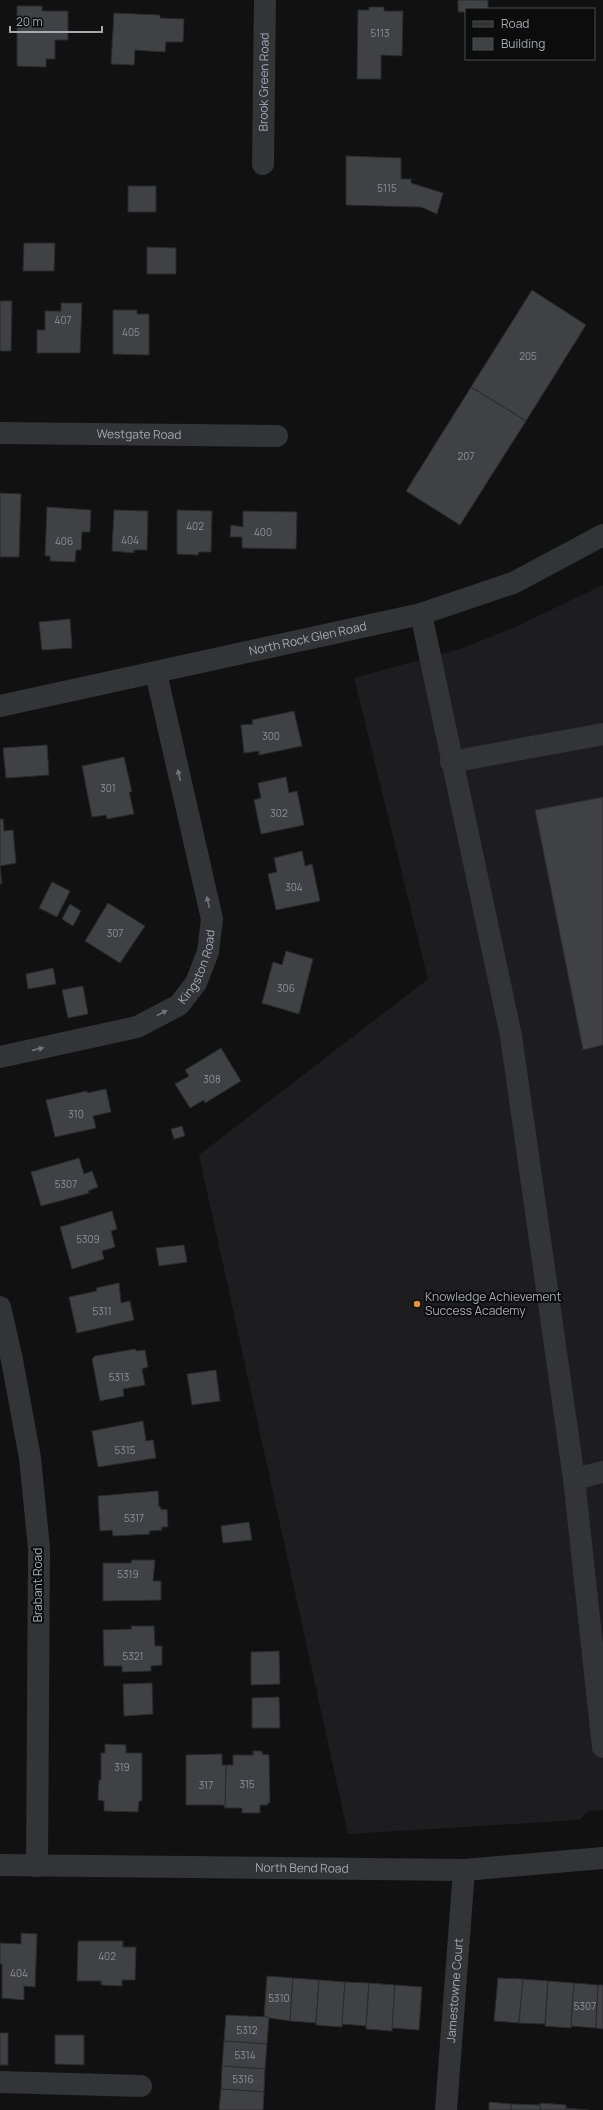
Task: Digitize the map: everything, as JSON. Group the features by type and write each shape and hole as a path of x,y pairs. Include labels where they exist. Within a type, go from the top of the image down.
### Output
{"street":[{"name":"Brook Green Road","path":"263,164 265,0"},
{"name":"Westgate Road","path":"0,433 277,436"},
{"name":"North Rock Glen Road","path":"0,706 421,614 514,583 603,535"},
{"path":"421,614 451,762 511,1036 574,1479 603,1746"},
{"name":"Kingston Road","path":"0,1057 137,1027 179,1005 196,983 208,952 212,919 156,673"},
{"path":"451,762 603,734"},
{"name":"Brabant Road","path":"0,1307 12,1360 30,1458 39,1548 37,1866"},
{"path":"574,1479 603,1472"},
{"name":"North Bend Road","path":"0,1865 464,1870 603,1858"},
{"name":"Jamestowne Court","path":"446,2110 464,1870"},
{"path":"0,2082 141,2086"}],"shaded area":[{"name":"Knowledge Achievement Success Academy","path":"603,585 603,1810 589,1811 579,1820 348,1834 199,1155 428,979 354,678 463,648 513,628"}],"building":[{"path":"458,0 488,0 488,8 465,8 465,12 458,12"},
{"path":"17,6 42,6 42,11 68,11 68,40 55,40 55,59 46,59 46,67 17,66"},
{"path":"369,7 384,7 384,11 403,11 402,56 381,55 381,79 357,79 358,10 369,10"},
{"path":"114,13 160,15 160,18 184,19 183,42 166,42 165,52 135,50 134,65 111,64"},
{"path":"346,156 401,158 401,179 411,179 411,183 443,193 437,214 421,207 346,205"},
{"path":"128,186 156,186 156,212 128,212"},
{"path":"24,243 55,243 54,271 23,271"},
{"path":"147,247 176,248 176,274 147,274"},
{"path":"532,290 586,325 526,421 471,387"},
{"path":"0,301 12,301 11,351 0,351"},
{"path":"61,303 82,303 80,353 37,353 37,330 45,330 45,311 61,311"},
{"path":"113,310 137,310 137,314 149,314 149,355 113,354"},
{"path":"471,387 526,421 460,525 406,491"},
{"path":"0,493 21,494 19,557 0,557"},
{"path":"47,507 91,510 90,532 82,532 81,550 76,550 75,562 50,561 50,556 45,556"},
{"path":"114,510 148,511 147,550 134,550 134,553 112,551"},
{"path":"177,510 212,511 211,552 199,552 198,555 177,554"},
{"path":"243,511 297,512 296,549 242,548 242,537 230,537 231,525 243,527"},
{"path":"70,619 72,648 42,650 39,622"},
{"path":"294,711 302,746 259,755 259,751 244,753 241,725 253,724 252,720"},
{"path":"47,745 49,775 6,778 3,748"},
{"path":"124,757 132,792 129,792 134,814 107,819 106,815 92,817 82,766"},
{"path":"286,777 289,793 297,791 304,825 261,834 254,800 261,798 258,783"},
{"path":"603,797 603,1045 583,1050 535,810"},
{"path":"0,819 3,819 4,831 13,830 16,863 0,866"},
{"path":"302,851 305,866 312,864 320,901 276,910 268,874 277,872 274,858"},
{"path":"0,866 2,884 0,884"},
{"path":"52,882 70,891 57,917 39,908"},
{"path":"108,903 145,926 120,963 85,941"},
{"path":"70,904 81,911 73,926 62,919"},
{"path":"286,951 313,959 299,1014 262,1003 273,962 282,965"},
{"path":"53,968 56,984 28,989 26,974"},
{"path":"83,986 88,1014 68,1018 62,990"},
{"path":"221,1048 241,1081 205,1103 204,1100 190,1108 175,1084 189,1076 185,1070"},
{"path":"106,1089 111,1112 93,1116 96,1128 55,1137 46,1100 87,1091 87,1093"},
{"path":"182,1126 185,1136 174,1139 171,1129"},
{"path":"79,1158 84,1174 92,1171 98,1187 88,1191 89,1193 41,1206 31,1172"},
{"path":"112,1211 117,1229 111,1231 115,1247 102,1251 104,1259 72,1269 60,1227"},
{"path":"184,1245 187,1262 159,1266 156,1248"},
{"path":"119,1283 121,1303 130,1301 134,1320 77,1333 69,1297 97,1291 96,1288"},
{"path":"135,1349 136,1351 145,1350 148,1367 142,1369 145,1385 123,1389 124,1396 100,1401 92,1359 95,1356"},
{"path":"216,1370 220,1401 192,1405 187,1374"},
{"path":"143,1421 146,1441 153,1440 156,1458 98,1467 92,1431"},
{"path":"158,1491 159,1507 161,1507 161,1510 167,1509 168,1527 162,1527 162,1530 149,1531 150,1534 113,1536 112,1530 100,1531 98,1496"},
{"path":"249,1522 252,1540 223,1543 221,1526"},
{"path":"132,1560 155,1560 153,1581 161,1581 161,1600 103,1601 103,1563 131,1563"},
{"path":"131,1626 154,1626 155,1646 162,1646 162,1665 151,1666 151,1671 122,1672 122,1666 104,1666 103,1630 132,1629"},
{"path":"279,1651 280,1684 251,1685 251,1652"},
{"path":"152,1683 153,1714 124,1716 123,1684"},
{"path":"279,1697 280,1728 252,1728 252,1698"},
{"path":"105,1744 126,1745 126,1753 142,1753 142,1801 139,1801 138,1812 104,1811 104,1801 98,1800 99,1780 101,1780 101,1753 105,1753"},
{"path":"253,1751 262,1751 262,1754 269,1755 270,1803 267,1803 268,1805 260,1805 260,1813 242,1813 242,1808 225,1808 226,1765 233,1765 233,1755 253,1755"},
{"path":"222,1754 222,1765 226,1765 225,1808 223,1805 186,1805 186,1755"},
{"path":"21,1933 37,1934 35,1987 24,1986 24,2000 2,1998 2,1964 0,1964 0,1943 21,1944"},
{"path":"78,1941 123,1941 123,1947 136,1947 135,1980 122,1980 122,1986 101,1985 101,1981 77,1981"},
{"path":"267,1976 293,1978 290,2021 264,2017"},
{"path":"293,1978 319,1980 316,2023 290,2021"},
{"path":"498,1978 523,1979 519,2023 494,2021"},
{"path":"523,1979 548,1981 545,2024 519,2023"},
{"path":"319,1980 345,1982 342,2027 316,2025"},
{"path":"548,1981 574,1983 571,2028 545,2026"},
{"path":"345,1982 369,1983 366,2026 342,2024"},
{"path":"369,1983 395,1985 392,2031 366,2029"},
{"path":"574,1983 598,1985 596,2028 571,2026"},
{"path":"395,1985 422,1987 419,2030 392,2028"},
{"path":"598,1985 603,1985 603,2029 596,2028"},
{"path":"226,2015 269,2017 267,2044 224,2041"},
{"path":"0,2033 8,2033 8,2065 0,2065"},
{"path":"55,2035 84,2035 84,2065 55,2064"},
{"path":"224,2041 267,2044 265,2069 222,2066"},
{"path":"222,2066 265,2069 264,2092 221,2089"},
{"path":"221,2089 264,2092 263,2110 219,2110"},
{"path":"489,2102 511,2104 511,2110 489,2110"},
{"path":"540,2103 566,2105 566,2110 540,2110"},
{"path":"511,2104 540,2105 540,2110 511,2110"},
{"path":"566,2108 589,2110 566,2110"}],"place":[{"name":"Knowledge Achievement Success Academy","path":"417,1304"}]}
